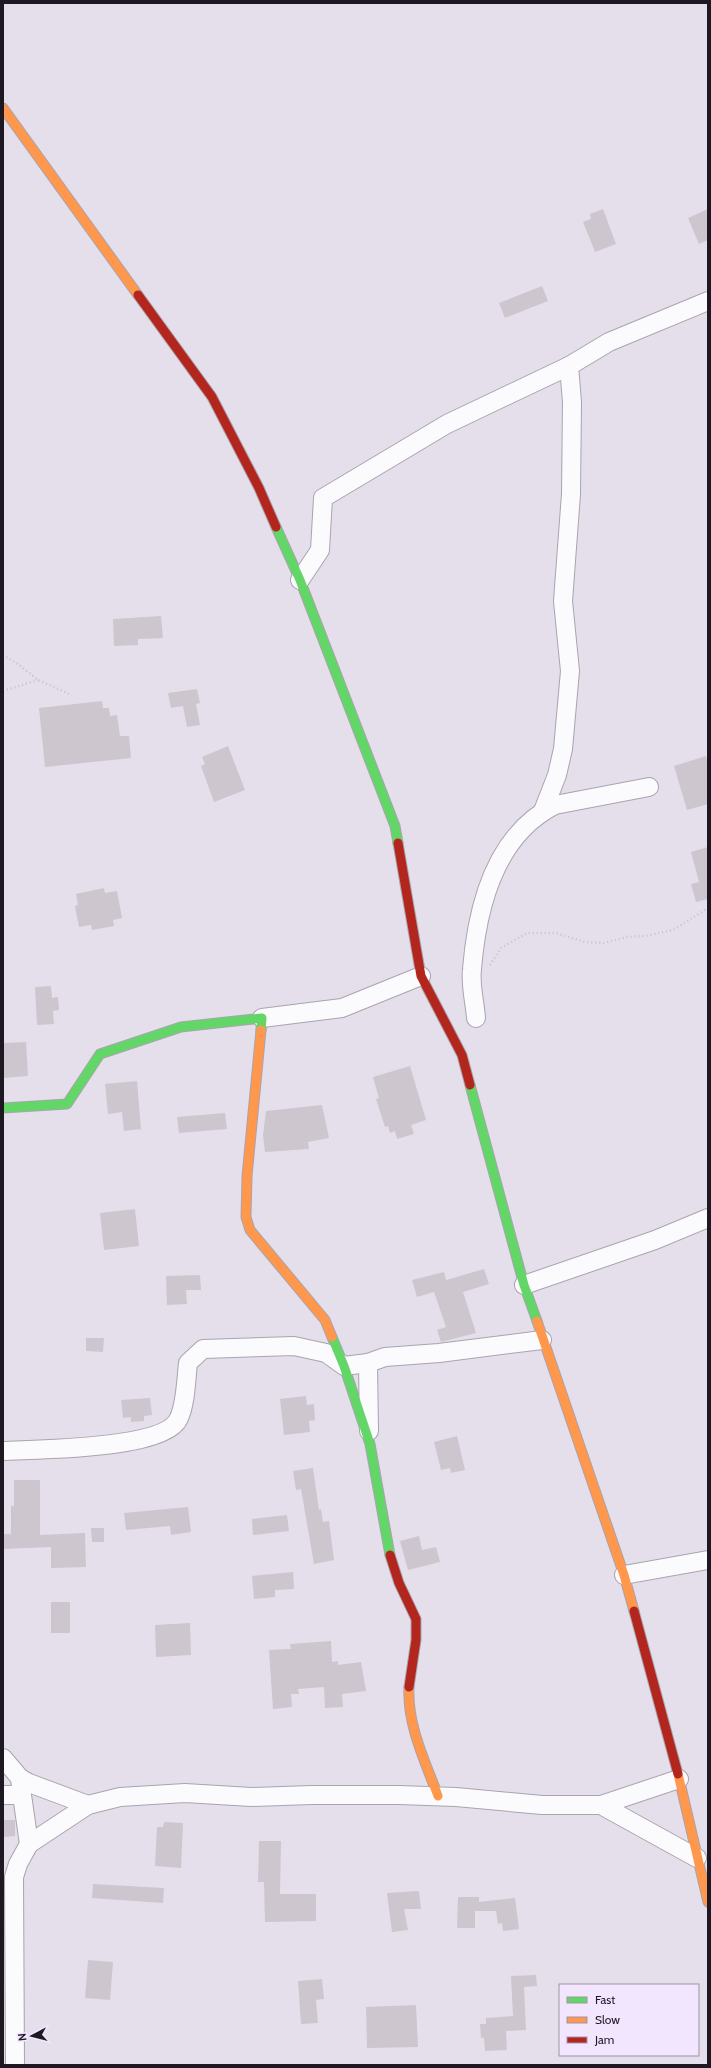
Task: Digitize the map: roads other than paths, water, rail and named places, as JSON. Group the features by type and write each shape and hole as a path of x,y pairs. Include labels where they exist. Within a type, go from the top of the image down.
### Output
{"street":[{"path":"3,108 212,397 259,488 300,580 395,826 421,976 462,1055 524,1285 624,1575 679,1779 708,1902"},
{"path":"300,580 320,550 323,498 447,424 569,366 609,342 708,301"},
{"path":"543,811 558,775 564,749 569,678 563,601 571,494 572,402 569,366"},
{"path":"476,1018 471,971 482,906 490,878 510,843 543,811 555,805 649,787"},
{"path":"3,1108 67,1104 100,1054 181,1027 342,1008 421,976"},
{"path":"262,1018 247,1176 246,1217 250,1230 325,1320 344,1366 370,1444 390,1557 399,1583 416,1619 416,1640 408,1678 408,1705 419,1745 438,1796"},
{"path":"524,1285 655,1240 708,1218"},
{"path":"3,1451 123,1444 161,1435 179,1419 186,1388 188,1363 203,1349 294,1346 326,1353 344,1366 368,1363 385,1357 439,1353 542,1340"},
{"path":"368,1363 370,1444"},
{"path":"624,1575 708,1560"},
{"path":"3,1758 21,1786 29,1844"},
{"path":"15,2065 14,1877 18,1864 29,1844 88,1805 120,1797 185,1793 251,1798 312,1795 438,1796 542,1805 601,1805 679,1779"},
{"path":"3,1795 29,1783 88,1805"},
{"path":"601,1805 697,1858"}]}
